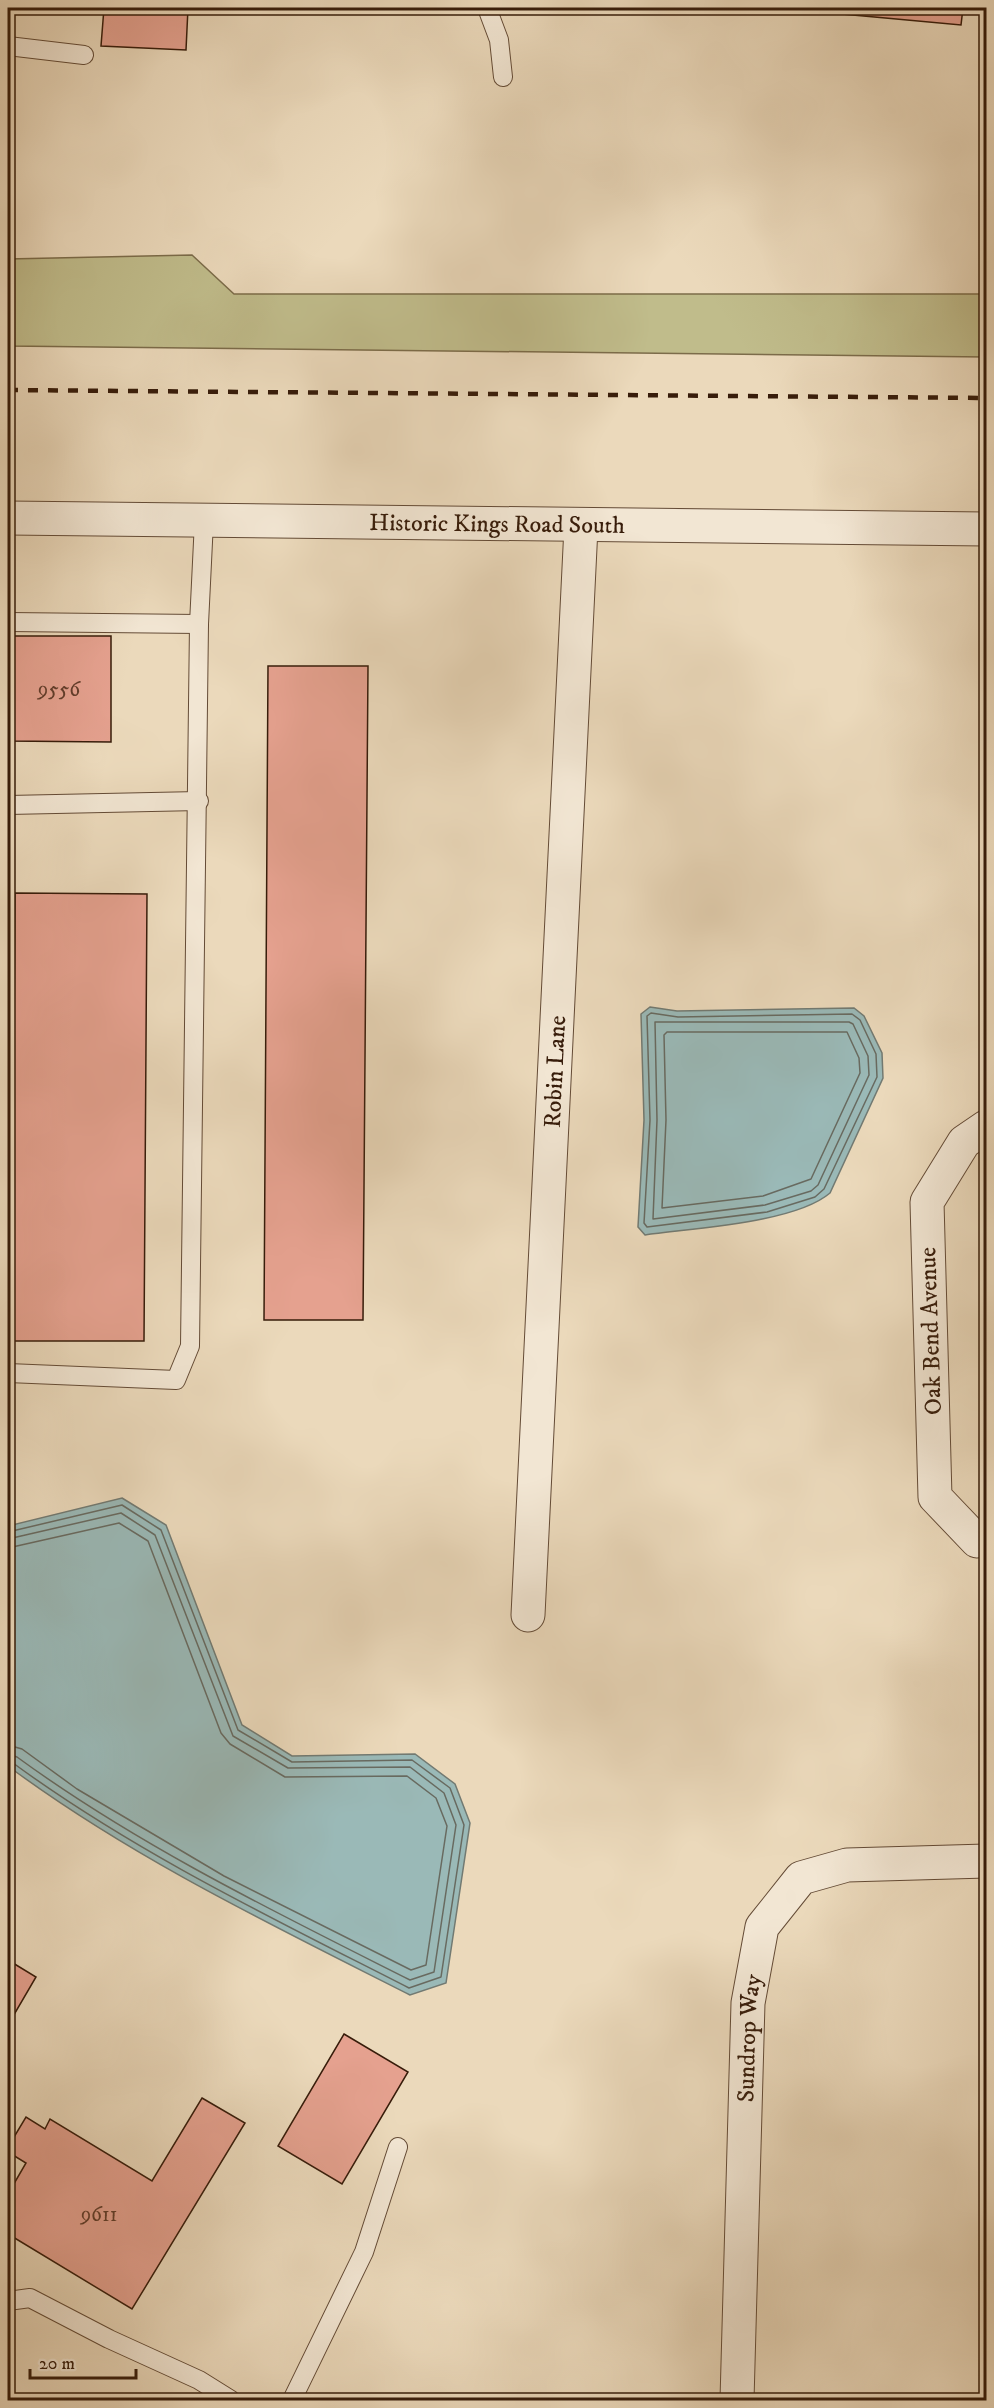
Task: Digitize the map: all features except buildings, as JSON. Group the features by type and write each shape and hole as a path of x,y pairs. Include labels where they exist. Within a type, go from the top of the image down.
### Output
{"street":[{"name":"Historic Kings Road South","path":"8,518 987,529"},
{"name":"Robin Lane","path":"528,1615 581,526"},
{"name":"Oak Bend Avenue","path":"977,1541 935,1497 927,1202 964,1142 987,1127"},
{"name":"Sundrop Way","path":"737,2400 748,2003 762,1927 801,1878 835,1868 847,1865 987,1861"}],"lane":[{"path":"487,8 499,40 502,77"},
{"path":"8,46 84,55"},
{"path":"8,1373 176,1380 190,1346 199,801 199,624 204,521"},
{"path":"8,622 199,624"},
{"path":"8,805 199,801"},
{"path":"292,2400 364,2252 398,2147"},
{"path":"8,2301 30,2298 109,2339 199,2380 231,2400"}],"shaded area":[{"path":"192,255 234,294 986,294 986,357 8,346 8,259"}],"water":[{"path":"650,1007 677,1011 854,1008 864,1016 882,1053 883,1078 830,1193 814,1203 769,1218 645,1235 638,1227 644,1120 641,1014"},
{"path":"122,1498 166,1525 242,1725 292,1756 415,1754 455,1784 470,1823 446,1983 410,1995 255,1916 153,1860 104,1831 8,1766 8,1526"}],"railway":[{"path":"8,390 986,398"}]}
